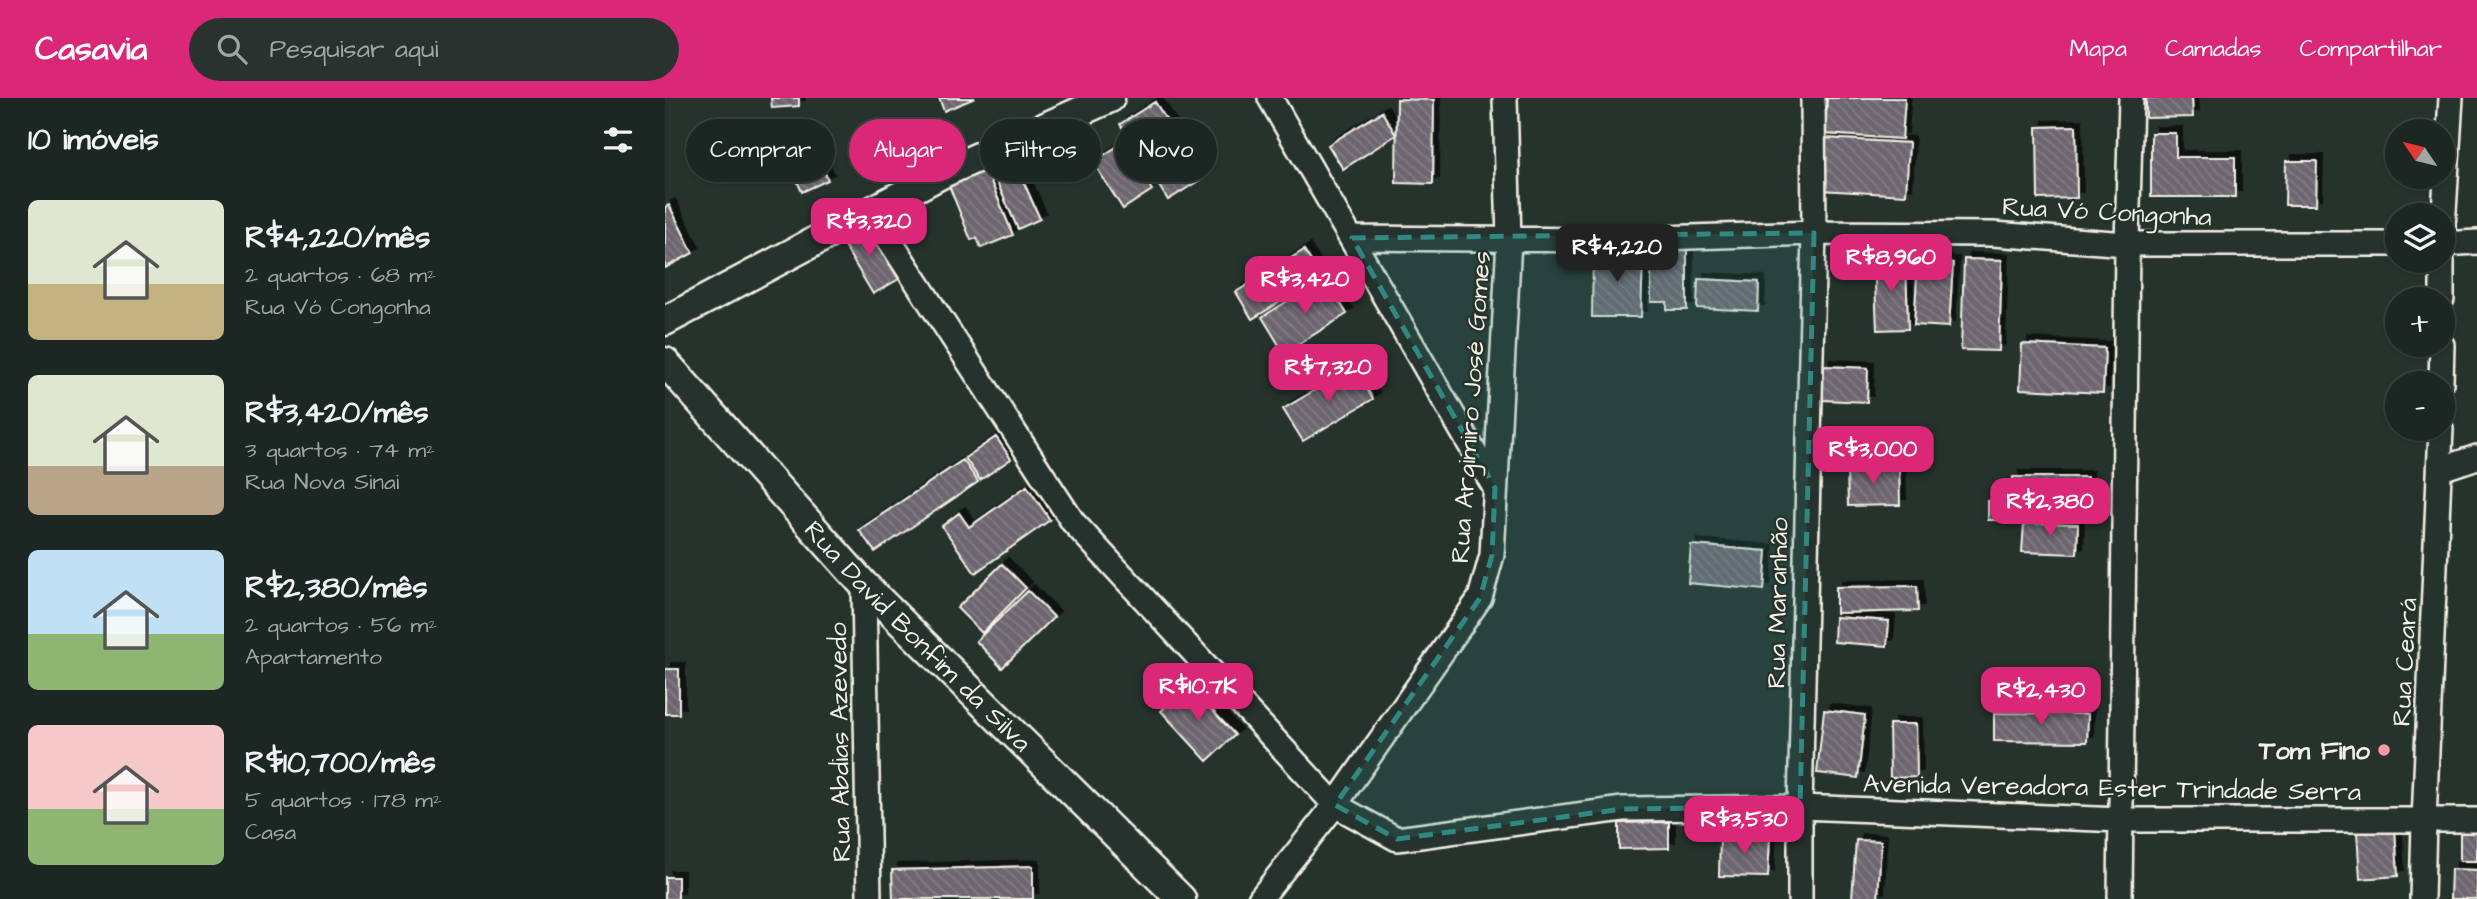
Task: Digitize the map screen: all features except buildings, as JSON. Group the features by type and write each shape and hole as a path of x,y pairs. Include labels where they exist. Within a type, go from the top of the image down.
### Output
{"street":[{"path":"665,321 945,172 1110,98"},
{"path":"1270,98 1495,488"},
{"name":"Rua Argimiro José Gomes","path":"1260,899 1335,806 1481,598 1492,555 1509,240 1505,98"},
{"name":"Rua Maranhão","path":"1800,899 1814,233 1813,98"},
{"path":"2120,899 2131,98"},
{"path":"2445,203 2451,98"},
{"name":"Avenida Vereadora Ester Trindade Serra","path":"871,212 1073,522 1335,806 1397,839 1623,809 1800,807 2121,820 2477,820"},
{"name":"Rua Vó Congonha","path":"1352,238 1509,240 1814,233 1993,234 2127,244 2385,244"},
{"path":"2455,243 2477,242"},
{"name":"Rua David Bonfim da Silva","path":"665,362 864,585 1181,899"},
{"name":"Rua Ceará","path":"2423,899 2441,441"},
{"path":"2441,469 2477,457"},
{"name":"Rua Abdias Azevedo","path":"864,585 869,899"}],"highlighted area":[{"path":"1814,233 1800,807 1623,809 1397,839 1335,805 1480,598 1492,555 1495,488 1352,238"}],"place":[{"name":"Tom Fino","path":"2384,750"}]}
